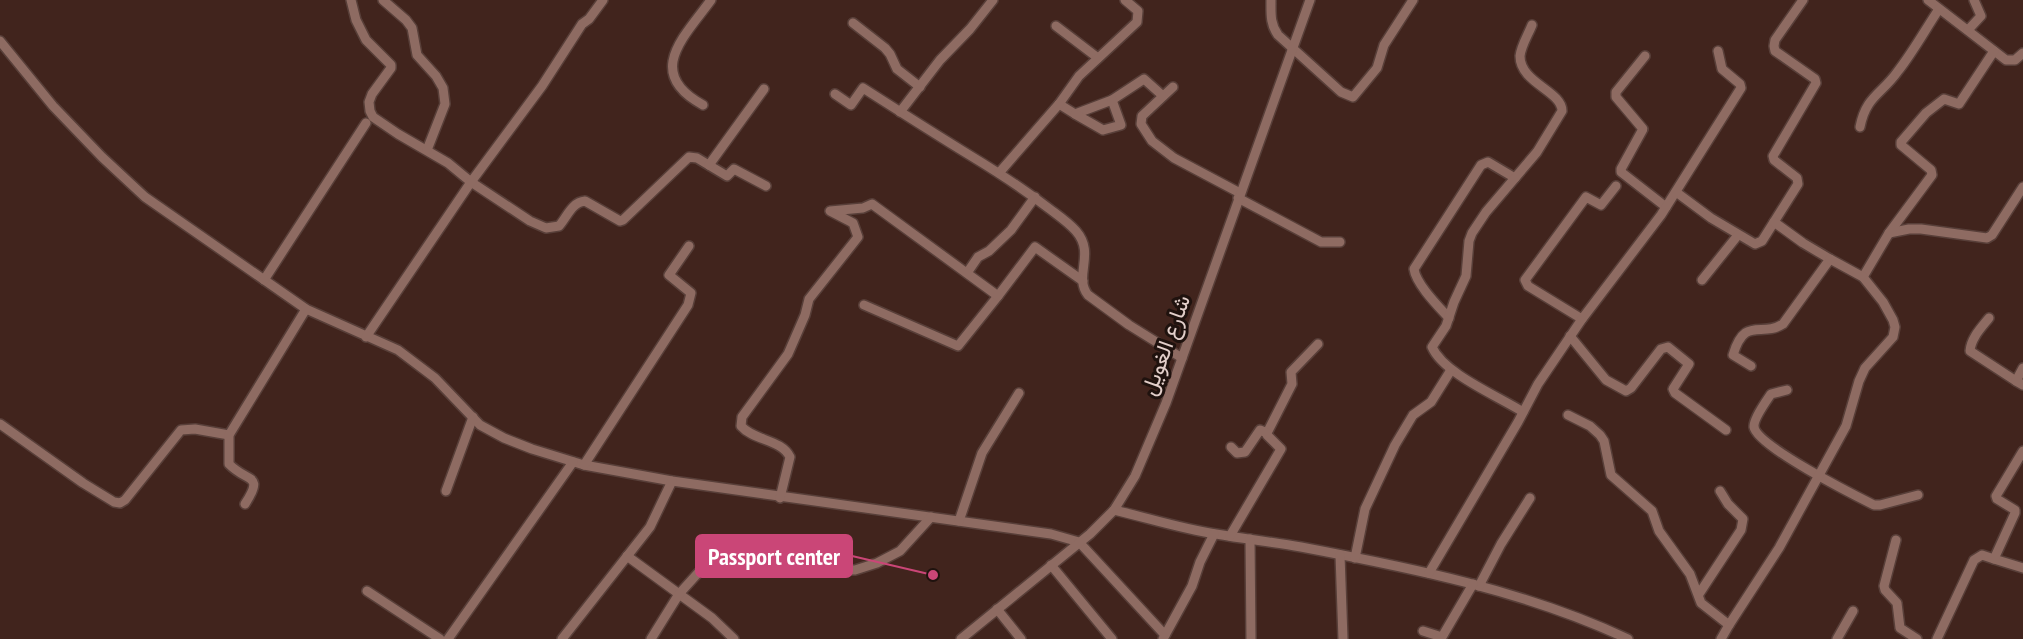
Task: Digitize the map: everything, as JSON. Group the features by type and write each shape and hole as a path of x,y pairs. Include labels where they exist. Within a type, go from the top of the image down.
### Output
{"street":[{"path":"351,0 356,20 366,40 391,64 369,102 370,111 374,117 398,134 448,162 471,182 530,221 546,228 560,226 575,204 585,201 616,219 623,220 685,158 693,157 727,176 734,169 766,186"},
{"path":"383,0 406,20 411,28 417,55 443,88 445,104 427,150"},
{"path":"366,337 471,182 542,86 582,24 589,20 603,0"},
{"path":"703,105 687,97 676,81 671,64 677,45 711,0"},
{"path":"900,112 940,60 970,29 993,0"},
{"path":"999,173 1059,104 1071,84 1138,18 1138,11 1125,0"},
{"path":"1271,0 1272,27 1278,35 1341,92 1353,97 1377,68 1384,45 1413,0"},
{"path":"1271,15 1276,0"},
{"name":"شارع الغويل","path":"962,639 1114,510 1135,476 1166,403 1310,0"},
{"path":"1676,192 1738,235 1755,244 1762,241 1798,184 1797,178 1774,160 1773,156 1816,83 1815,79 1775,51 1774,46 1775,40 1803,0"},
{"path":"1928,0 2006,60 2019,58 2023,53"},
{"path":"1968,30 1981,16 1974,0"},
{"path":"1860,127 1870,100 1897,73 1939,9"},
{"path":"853,23 885,48 897,69 920,87"},
{"path":"1056,26 1098,58"},
{"path":"1524,412 1451,370 1432,347 1446,326 1466,276 1469,241 1472,233 1486,212 1543,143 1562,107 1560,101 1535,82 1522,65 1520,54 1532,26"},
{"path":"0,41 52,106 145,197 306,309 398,350 435,378 480,425 504,438 584,465 672,481 780,498 1051,534 1078,542 1164,637 1192,586 1200,562 1214,534"},
{"path":"1429,573 1524,412 1538,384 1570,336 1666,207 1741,88 1740,84 1722,69 1718,51"},
{"path":"1863,277 1889,233 1932,172 1900,142 1926,113 1944,99 1957,105 1994,51"},
{"path":"1645,56 1616,94 1643,129 1621,172 1666,207"},
{"path":"1075,114 1112,100 1144,79 1163,96"},
{"path":"835,94 851,105 863,87 1035,197 1075,230 1082,240 1086,262 1082,273 1083,289 1088,295 1129,326 1182,358"},
{"path":"1173,87 1142,116 1141,124 1152,141 1174,158 1322,242 1340,242"},
{"path":"709,165 764,89"},
{"path":"1112,100 1120,125"},
{"path":"1059,104 1103,130 1120,125 1141,124"},
{"path":"264,280 366,123"},
{"path":"1449,318 1415,276 1414,269 1481,165 1488,162 1515,178"},
{"path":"1582,320 1528,286 1525,280 1586,197 1601,205 1616,186"},
{"path":"1889,233 1921,229 1987,238 1992,235 2023,187"},
{"path":"967,273 978,257 989,251 1011,230 1035,197"},
{"path":"780,498 790,457 787,451 777,445 746,431 741,426 742,417 788,354 805,315 809,299 858,237 853,223 830,211 863,208 872,204 998,296"},
{"path":"1721,639 1779,548 1846,426 1865,368 1893,337 1894,332 1893,320 1883,302 1863,277 1803,243 1774,222"},
{"path":"1702,280 1738,235"},
{"path":"584,465 688,305 691,293 669,275 689,246"},
{"path":"864,305 958,346 1035,247 1083,281"},
{"path":"1751,366 1733,354 1743,334 1748,330 1778,327 1783,324 1830,259"},
{"path":"245,504 255,484 229,464 229,435 306,309"},
{"path":"1989,318 1974,337 1970,351 2019,383 2023,368"},
{"path":"1570,336 1609,383 1626,391 1631,388 1661,349 1668,347 1689,365 1673,389 1674,391 1726,430"},
{"path":"1267,433 1292,384 1291,372 1318,344"},
{"path":"1355,558 1365,509 1395,445 1413,415 1431,402 1451,370"},
{"path":"1787,390 1771,394 1754,422 1754,428 1760,438 1818,476 1874,505 1918,495"},
{"path":"958,521 982,453 1019,393"},
{"path":"1568,415 1590,426 1600,435 1604,441 1611,475 1652,511 1659,531 1690,574 1701,603 1729,624"},
{"path":"446,491 473,417"},
{"path":"0,424 83,483 114,502 120,503 135,489 182,430 195,429 229,435"},
{"path":"1230,536 1259,485 1281,453 1280,447 1267,433 1260,430 1245,452 1237,453 1232,447"},
{"path":"1994,559 2015,513 2015,510 1996,496 2023,451"},
{"path":"448,639 573,462"},
{"path":"562,639 650,527 672,481"},
{"path":"1699,594 1741,530 1743,523 1743,519 1728,504 1720,491"},
{"path":"1423,631 1442,637 1530,498"},
{"path":"1114,510 1214,534 1340,555 1429,573 1476,585 1577,617 1626,638"},
{"path":"651,639 679,594 698,573 714,565 750,561 792,568 855,570 900,551 931,517"},
{"path":"1250,539 1251,639"},
{"path":"1896,540 1884,586 1897,603 1900,628 1917,639"},
{"path":"627,555 712,618 734,639"},
{"path":"1340,555 1343,639"},
{"path":"1937,639 1974,560 1982,555 2023,568"},
{"path":"1051,565 1112,639"},
{"path":"367,591 440,639"},
{"path":"997,609 1022,639"},
{"path":"1838,639 1854,611"}],"place":[{"name":"Passport center","path":"933,575"}]}
